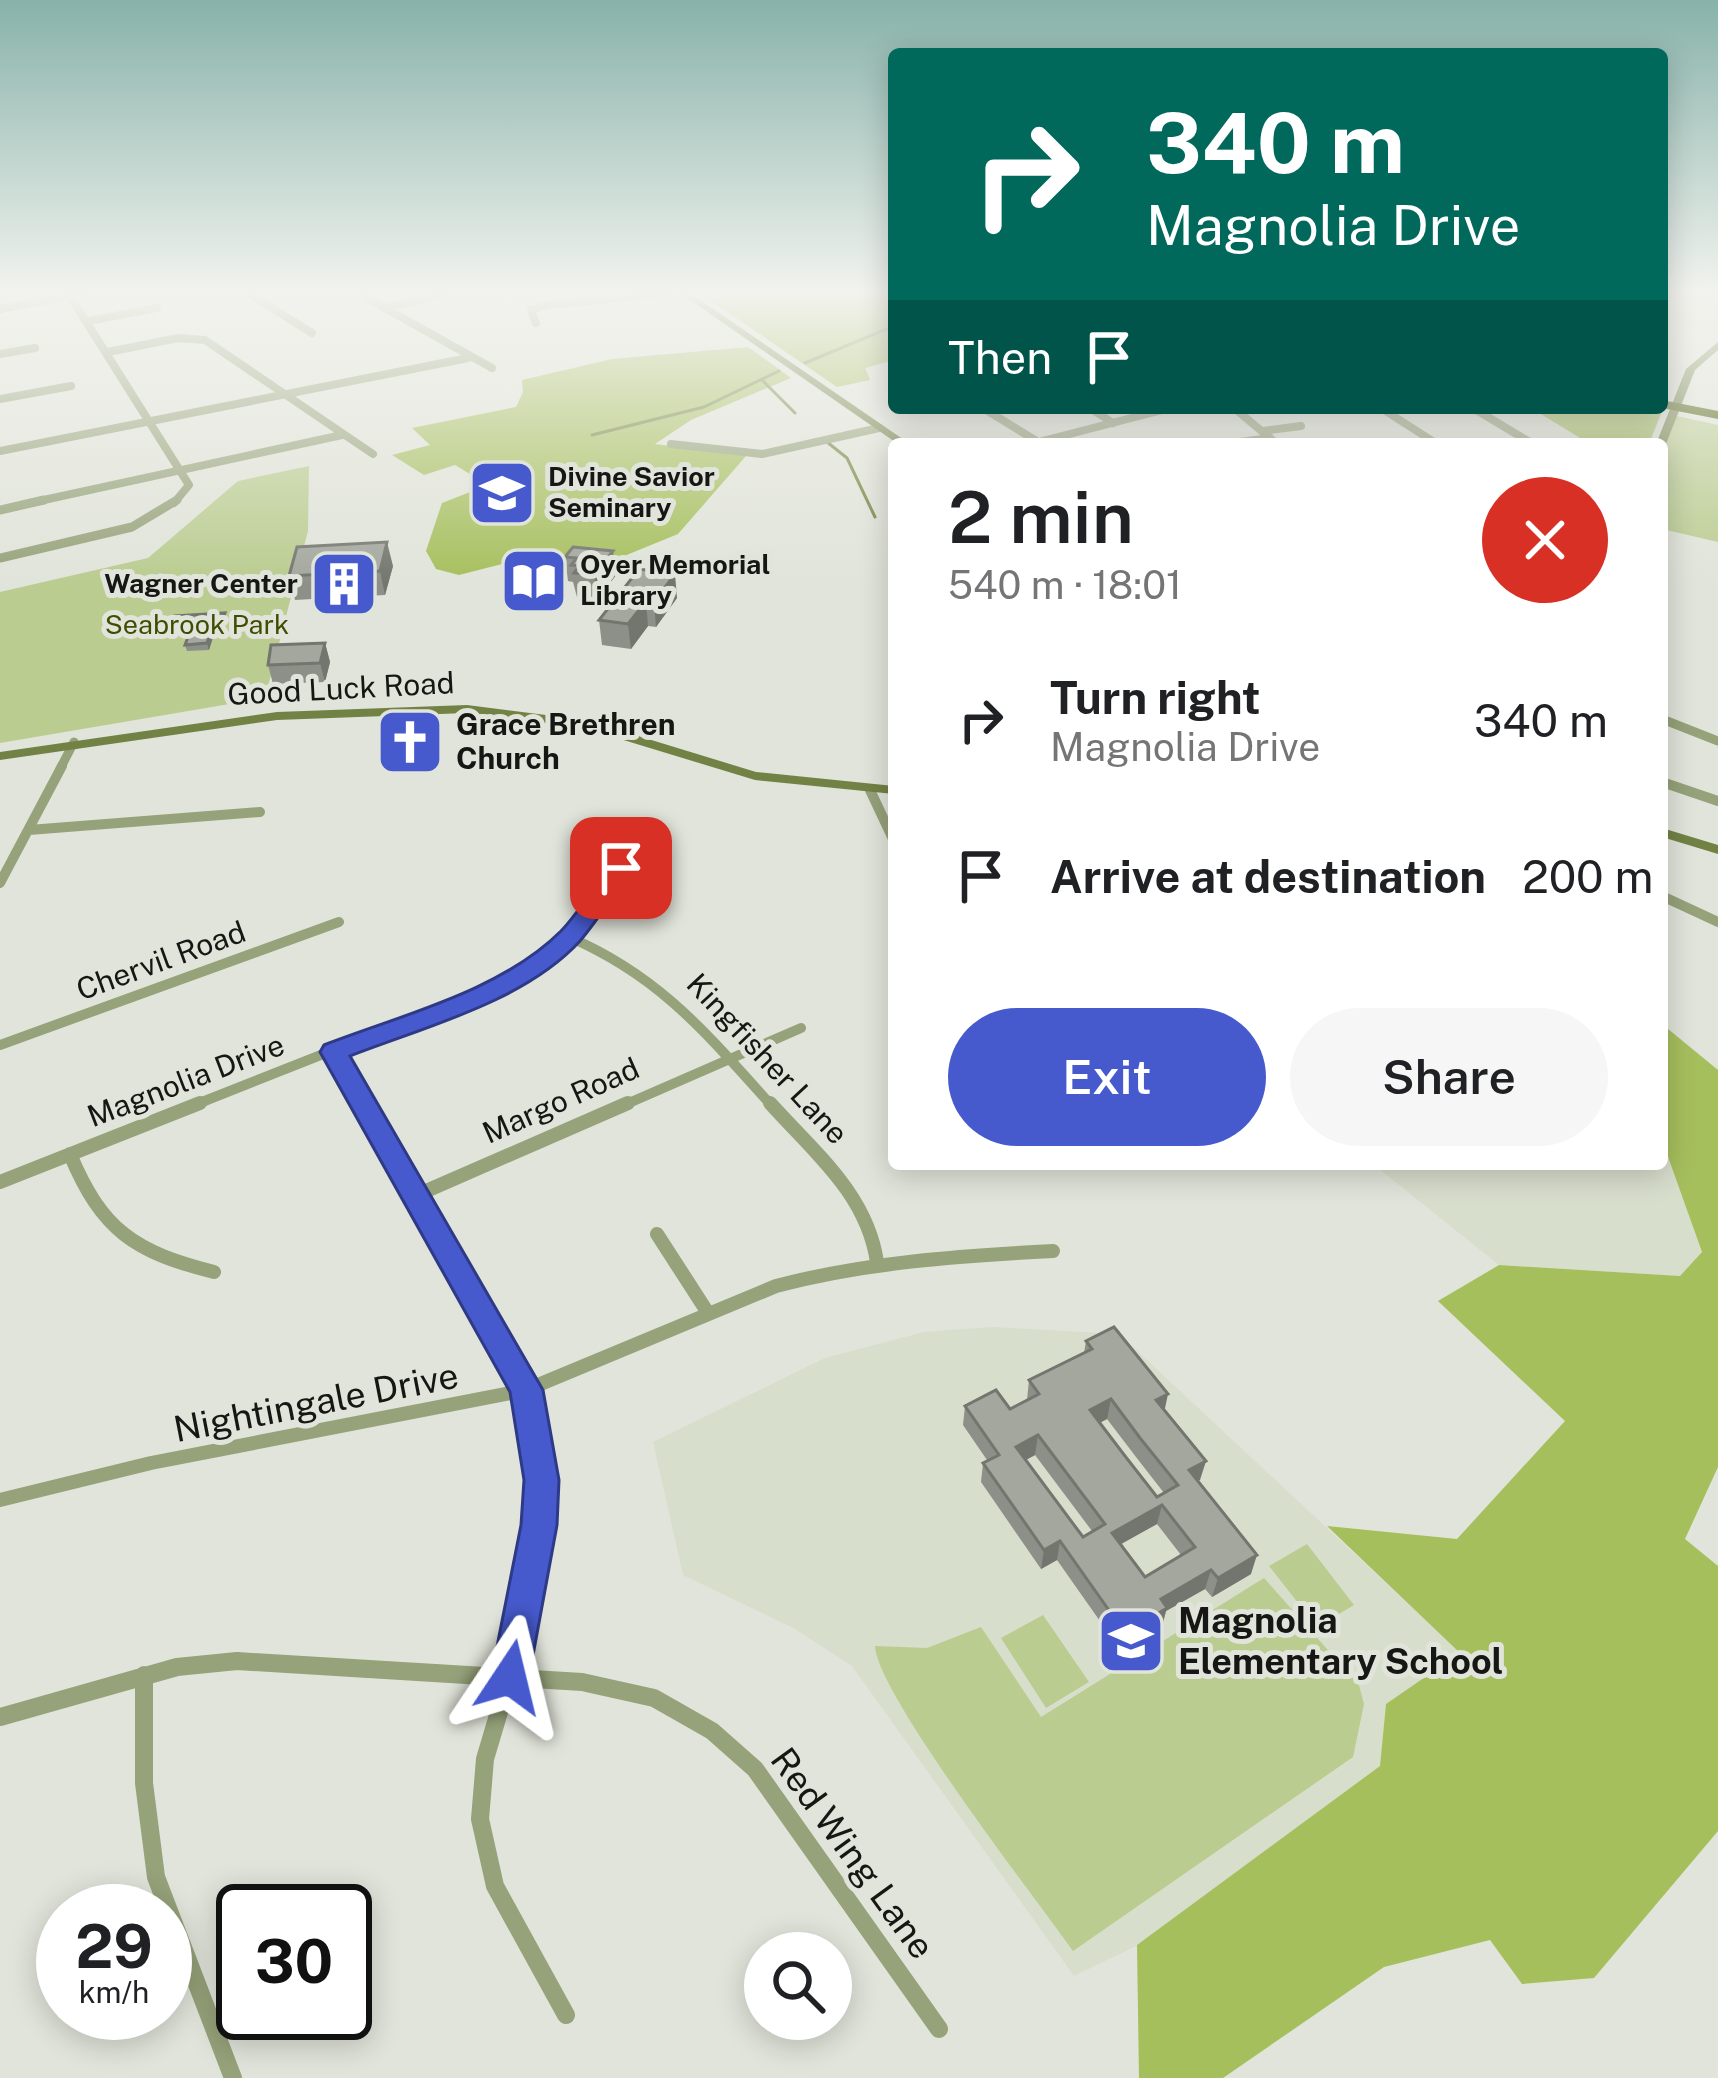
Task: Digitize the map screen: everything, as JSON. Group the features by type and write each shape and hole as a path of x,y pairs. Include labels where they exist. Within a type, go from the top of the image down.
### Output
{"highway":[{"path":"1668,392 1707,403 1718,415"},
{"path":"1668,404 1707,403"}],"main road":[{"path":"824,390 895,438"},
{"path":"1663,438 1683,390"},
{"name":"Good Luck Road","path":"0,756 277,716 491,710 597,726 755,776 888,790"},
{"path":"1668,838 1718,855"}],"street":[{"path":"0,400 51,390"},
{"path":"0,558 142,523 185,493 188,485 182,470 133,390"},
{"path":"279,390 373,454"},
{"path":"0,451 305,390"},
{"path":"992,414 1027,438"},
{"path":"1099,414 1113,423"},
{"path":"1054,438 1147,414"},
{"path":"1241,414 1270,438 1301,426"},
{"path":"1390,414 1428,438"},
{"path":"1483,414 1523,438"},
{"path":"671,444 763,454 879,428"},
{"path":"0,510 342,434"},
{"path":"1668,721 1718,741"},
{"path":"0,883 74,742"},
{"path":"1668,784 1718,801"},
{"path":"870,790 888,828"},
{"path":"29,830 260,812"},
{"name":"Magnolia Drive","path":"0,1182 472,998 535,963 569,937 621,868"},
{"path":"1668,899 1718,922"},
{"name":"Chervil Road","path":"0,1045 339,922"},
{"name":"Kingfisher Lane","path":"569,937 663,988 857,1199 873,1234 877,1262"},
{"name":"Margo Road","path":"417,1195 801,1028"},
{"path":"334,1052 526,1390 542,1480 539,1525 510,1677 484,1747 482,1843 500,1891 566,2015"},
{"path":"70,1154 86,1198 114,1231 154,1256 214,1272"},
{"path":"657,1234 708,1313"},
{"name":"Nightingale Drive","path":"0,1500 151,1463 526,1390 776,1286 877,1262 1053,1251"},
{"name":"Red Wing Lane","path":"0,1717 144,1676 236,1660 582,1682 654,1698 730,1744 791,1815 939,2029"},
{"path":"144,1676 144,1784 156,1877 233,2078"}],"shaded area":[{"path":"1668,1157 1702,1252 1680,1276 1499,1265 1380,1170 1668,1170"},
{"name":"Magnolia Elementary School","path":"993,1327 1119,1334 1461,1653 1386,1704 1380,1766 1138,1945 1074,1976 852,1666 795,1629 683,1575 653,1442 825,1358 924,1332"}],"green space":[{"path":"762,390 691,420 655,444 746,456 678,534 607,563 550,552 459,575 436,569 426,551 442,503 488,485 455,465 424,475 392,455 430,445 412,428 516,407 523,392"},
{"path":"1541,414 1661,414 1651,438 1580,438"},
{"path":"1672,415 1718,425 1718,542 1668,530 1668,438 1663,438"},
{"name":"Seabrook Park","path":"309,466 308,531 265,698 0,743 0,592 148,558 238,481"},
{"path":"1668,1029 1718,1070 1718,1467 1685,1539 1718,1566 1718,1831 1594,1978 1522,1984 1490,1940 1384,1967 1223,2078 1139,2078 1137,1945 1380,1766 1386,1704 1460,1653 1327,1526 1457,1539 1565,1421 1438,1301 1499,1265 1680,1276 1702,1252 1668,1157"},
{"path":"1307,1544 1354,1605 1317,1627 1269,1566"},
{"path":"1264,1578 1359,1685 1364,1704 1353,1757 1073,1951 929,1750 883,1671 875,1646 927,1648 981,1627 1041,1717"},
{"path":"1043,1615 1089,1682 1046,1708 1001,1638"}],"building":[{"path":"387,542 380,571 289,576 297,547"},
{"path":"573,547 613,551 594,575 574,573 579,566 571,565 577,558 565,557"},
{"path":"639,569 675,574 654,602 646,601 628,624 599,620"},
{"path":"225,613 221,625 213,625 207,643 185,645 192,626 171,628 175,616"},
{"path":"325,643 320,663 268,665 271,645"},
{"name":"Magnolia Elementary School","path":"1114,1327 1168,1394 1156,1400 1206,1461 1189,1470 1257,1555 1218,1578 1211,1570 1161,1599 1167,1608 1125,1633 1060,1541 1044,1550 983,1463 999,1455 965,1406 996,1390 1010,1409 1039,1394 1029,1380 1092,1349 1086,1341","holes":["1111,1399 1140,1438 1178,1485 1157,1497 1125,1456 1090,1410","1038,1435 1105,1524 1083,1537 1016,1447","1162,1505 1195,1547 1145,1577 1112,1533"]}],"waterway":[{"path":"592,435 704,407 739,390"},
{"path":"772,390 795,413"},
{"path":"827,442 847,458 875,517"}],"place":[{"name":"Divine Savior Seminary","path":"502,493"},
{"name":"Oyer Memorial Library","path":"534,581"},
{"name":"Wagner Center","path":"344,584"},
{"name":"Grace Brethren Church","path":"410,742"},
{"name":"Magnolia Elementary School","path":"1131,1641"}],"route":[{"path":"510,1677 539,1525 542,1480 541,1450 526,1390 334,1052 472,998 515,976 569,937 621,868"}]}
